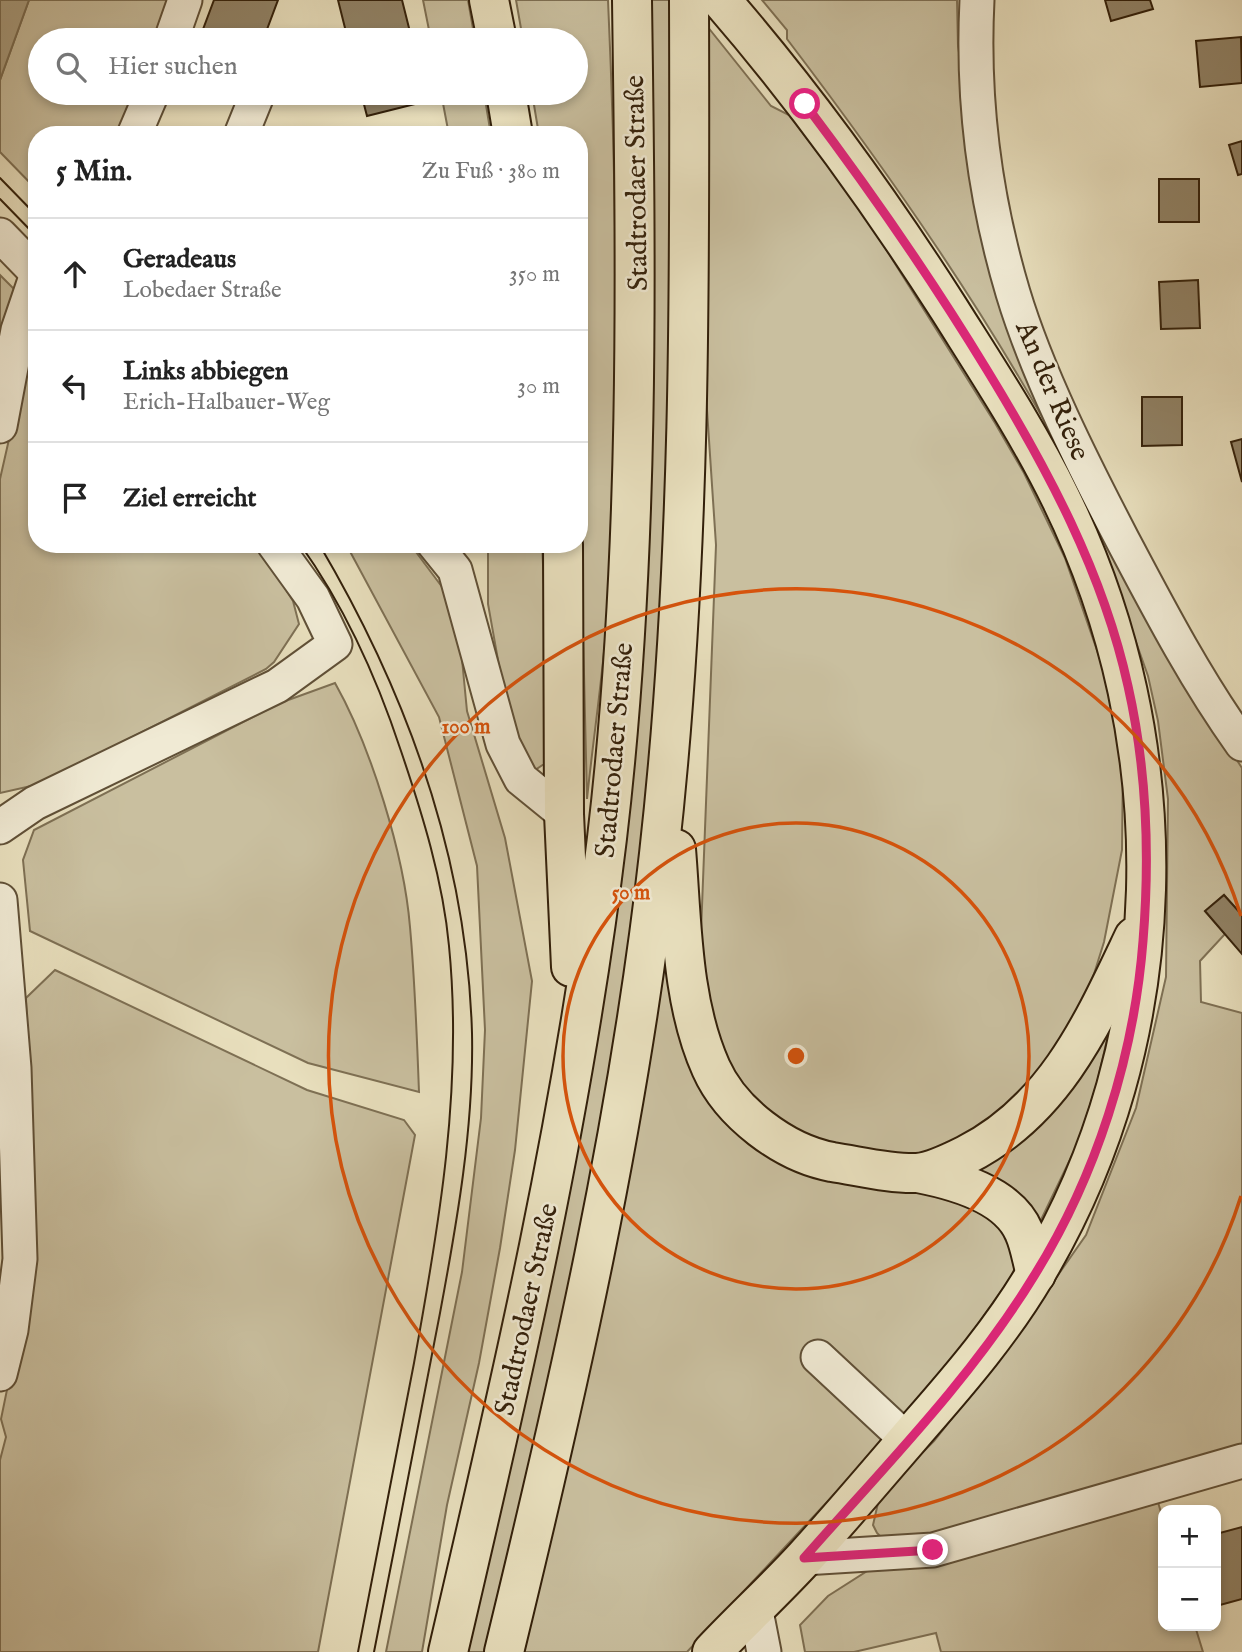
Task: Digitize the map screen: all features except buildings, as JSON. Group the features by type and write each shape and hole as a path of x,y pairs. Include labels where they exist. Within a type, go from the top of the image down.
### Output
{"main road":[{"path":"489,0 494,28"},
{"name":"Stadtrodaer Straße","path":"448,1652 540,1241 575,1060 607,838 630,550 636,296 632,0"},
{"name":"Stadtrodaer Straße","path":"504,1652 587,1294 646,965 668,765 685,437 690,236 689,0"},
{"path":"712,1652 804,1558 986,1349 1035,1274 1066,1218 1093,1157 1115,1091 1132,1026 1146,914 1145,788 1127,681 1104,602 1062,501 1024,430 916,258 865,184 721,0"},
{"path":"508,105 512,126"},
{"path":"563,553 564,814 575,1060"},
{"path":"668,765 687,972 698,1034 711,1069 730,1100 768,1134 815,1159 964,1182 1001,1205 1023,1230 1035,1274"},
{"path":"918,1173 956,1160 994,1141 1022,1119 1073,1056 1146,914"}],"street":[{"path":"175,28 185,0"},
{"name":"An der Riese","path":"977,0 975,45 985,171 1013,293 1052,393 1094,484 1156,604 1242,744"},
{"path":"138,126 147,105"},
{"path":"245,126 253,105"},
{"path":"0,235 28,265"},
{"path":"0,426 18,330 28,301"},
{"path":"0,827 35,803 277,686 335,644 313,598 280,553"},
{"path":"442,553 455,570 503,744 521,779 564,814"},
{"path":"0,900 14,1068 20,1259 0,1374"},
{"path":"818,1357 907,1440"},
{"path":"804,1558 933,1550 1242,1461"},
{"path":"755,1606 764,1652"}],"shaded area":[{"path":"0,0 29,0 0,80"},
{"path":"29,0 172,0 162,28 28,28 28,105 134,105 126,126 28,126 28,181 0,152 0,80"},
{"path":"423,0 468,0 473,28 429,28"},
{"path":"516,0 608,0 614,148 615,445 607,620 587,799 581,553 588,553 588,126 538,126 534,105 588,105 588,28 521,28"},
{"path":"651,0 673,0 668,407 660,610 645,813 618,1025 580,1235 484,1652 466,1652 565,1208 654,275"},
{"path":"762,0 957,0 958,46 992,270 1073,473 1008,360 939,250 787,39 787,30"},
{"path":"707,26 771,106 789,115 862,211 995,423 1024,473 1065,558 1109,685 1123,762 1122,850 1104,942 1094,974 1081,1005 1051,1060 983,1130 923,1154 894,1157 804,1136 758,1103 733,1072 711,1022 701,932 716,545 705,380"},
{"path":"443,105 486,105 490,126 447,126"},
{"path":"0,275 16,291 0,363"},
{"path":"28,355 28,553 263,553 293,601 299,624 274,662 266,669 40,784 0,793 0,479"},
{"path":"1090,501 1216,728 1242,768 1242,915 1224,895 1205,911 1225,934 1200,961 1201,1002 1242,1013 1242,1455 909,1545 883,1539 877,1533 873,1525 878,1503 888,1487 934,1441 1002,1355 1086,1235 1136,1108 1166,977 1168,799 1158,721 1148,676 1082,506"},
{"path":"351,553 417,553 457,607 467,711 505,838 532,981 515,1150 500,1248 479,1363 447,1505 422,1652 386,1652 462,1272 481,1118 485,1030 477,866 439,717"},
{"path":"488,553 542,553 546,625 544,764 535,770 511,733 488,604"},
{"path":"335,683 373,769 401,867 412,948 419,1092 308,1063 30,931 23,860 34,830 280,703"},
{"path":"670,921 716,1097 1001,1219 1016,1265 1011,1277 949,1365 855,1472 687,1652 523,1652 624,1197 657,1013"},
{"path":"55,970 307,1090 404,1120 415,1135 318,1652 0,1652 0,1460 6,1437 1,1419 34,1258 26,998"},
{"path":"1118,992 1097,1083 1078,1143 1039,1224 968,1170"},
{"path":"1157,1499 1158,1631 1197,1631 1203,1652 941,1652 936,1633 854,1652 805,1652 800,1625 828,1596 872,1568"}],"tram line":[{"path":"0,178 28,207"},
{"path":"0,199 28,228"},
{"path":"306,553 358,644 401,751 437,872 446,921 453,999 451,1104 440,1208 414,1363 358,1652"},
{"path":"324,553 379,659 405,718 427,779 445,841 458,904 468,968 472,1033 470,1103 458,1209 374,1652"}],"route":[{"path":"805,104 916,258 1024,430 1062,501 1104,602 1127,681 1145,788 1146,914 1132,1026 1115,1091 1093,1157 1066,1218 1035,1274 986,1349 804,1558 933,1550"}]}
